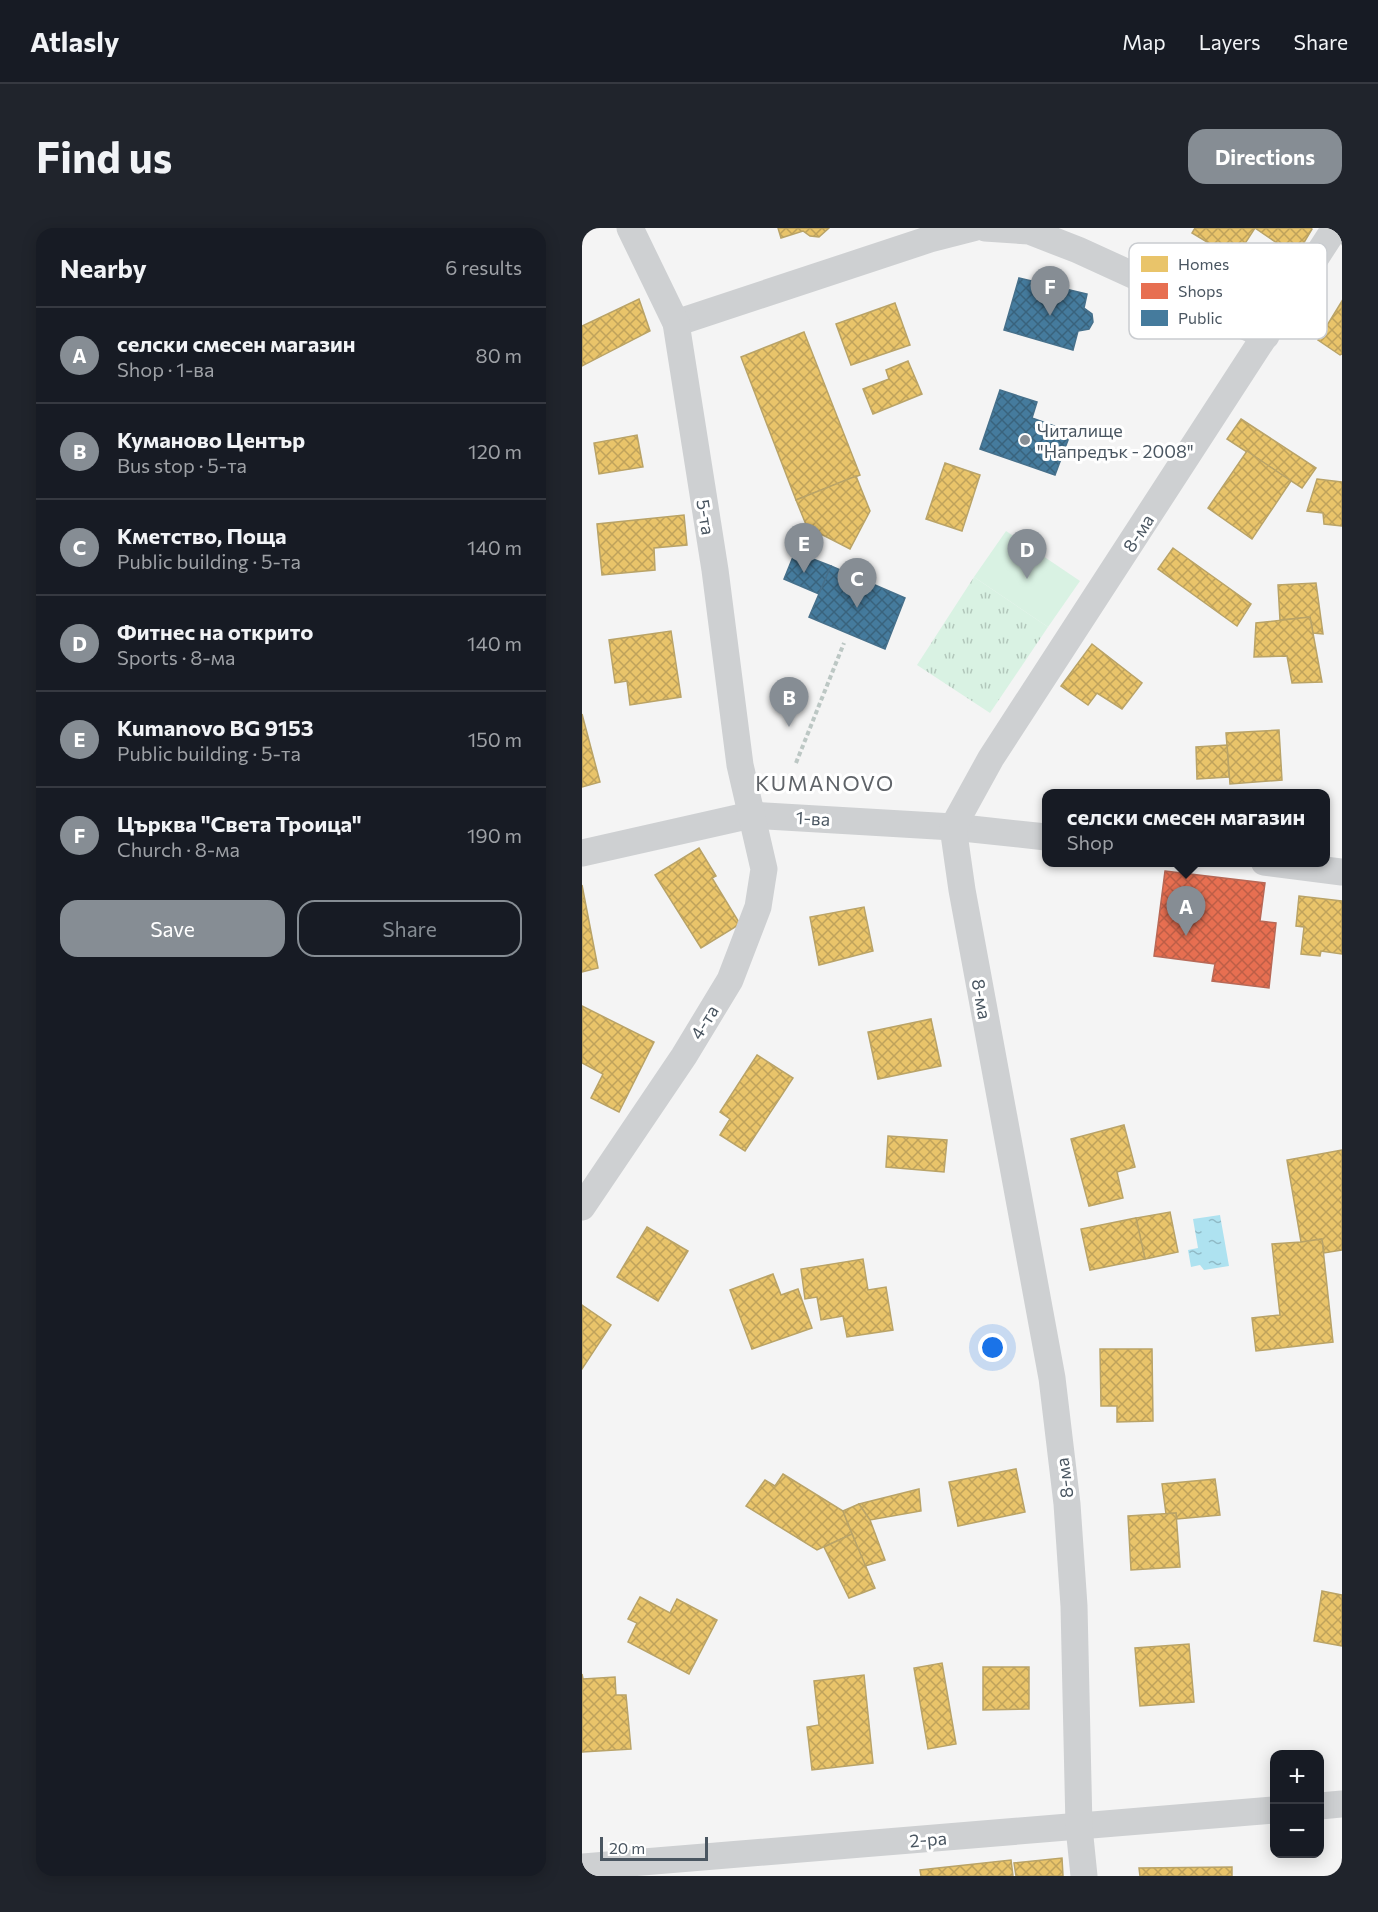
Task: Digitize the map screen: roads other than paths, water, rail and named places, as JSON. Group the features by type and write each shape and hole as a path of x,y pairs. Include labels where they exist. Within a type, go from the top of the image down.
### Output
{"street":[{"name":"5-та","path":"630,228 676,323 715,570 740,765 751,815"},
{"path":"676,323 930,239 973,228"},
{"path":"985,228 1029,231 1129,273"},
{"name":"8-ма","path":"1325,243 1335,228"},
{"name":"8-ма","path":"1084,1876 1079,1827 1074,1606 1067,1504 1052,1378 962,890 953,827 991,758 1264,339"},
{"name":"1-ва","path":"582,853 751,815 953,827 1042,836"},
{"name":"4-та","path":"582,1207 684,1056 730,980 758,907 764,869 751,815"},
{"path":"1303,867 1342,872"},
{"path":"1324,1806 1342,1804"},
{"name":"2-ра","path":"582,1867 1270,1810"}],"water":[{"path":"1220,1215 1229,1266 1204,1270 1200,1265 1191,1267 1188,1250 1198,1248 1193,1219"}],"place":[{"name":"Църква \"Света Троица\"","path":"1050,316"},
{"name":"Читалище \"Напредък - 2008\"","path":"1025,440"},
{"name":"Kumanovo BG 9153","path":"804,573"},
{"name":"Фитнес на открито","path":"1027,579"},
{"name":"Кметство, Поща","path":"857,608"},
{"name":"Куманово Център","path":"789,727"},
{"name":"селски смесен магазин","path":"1186,936"}],"district":[{"name":"KUMANOVO","path":"825,782"}]}
